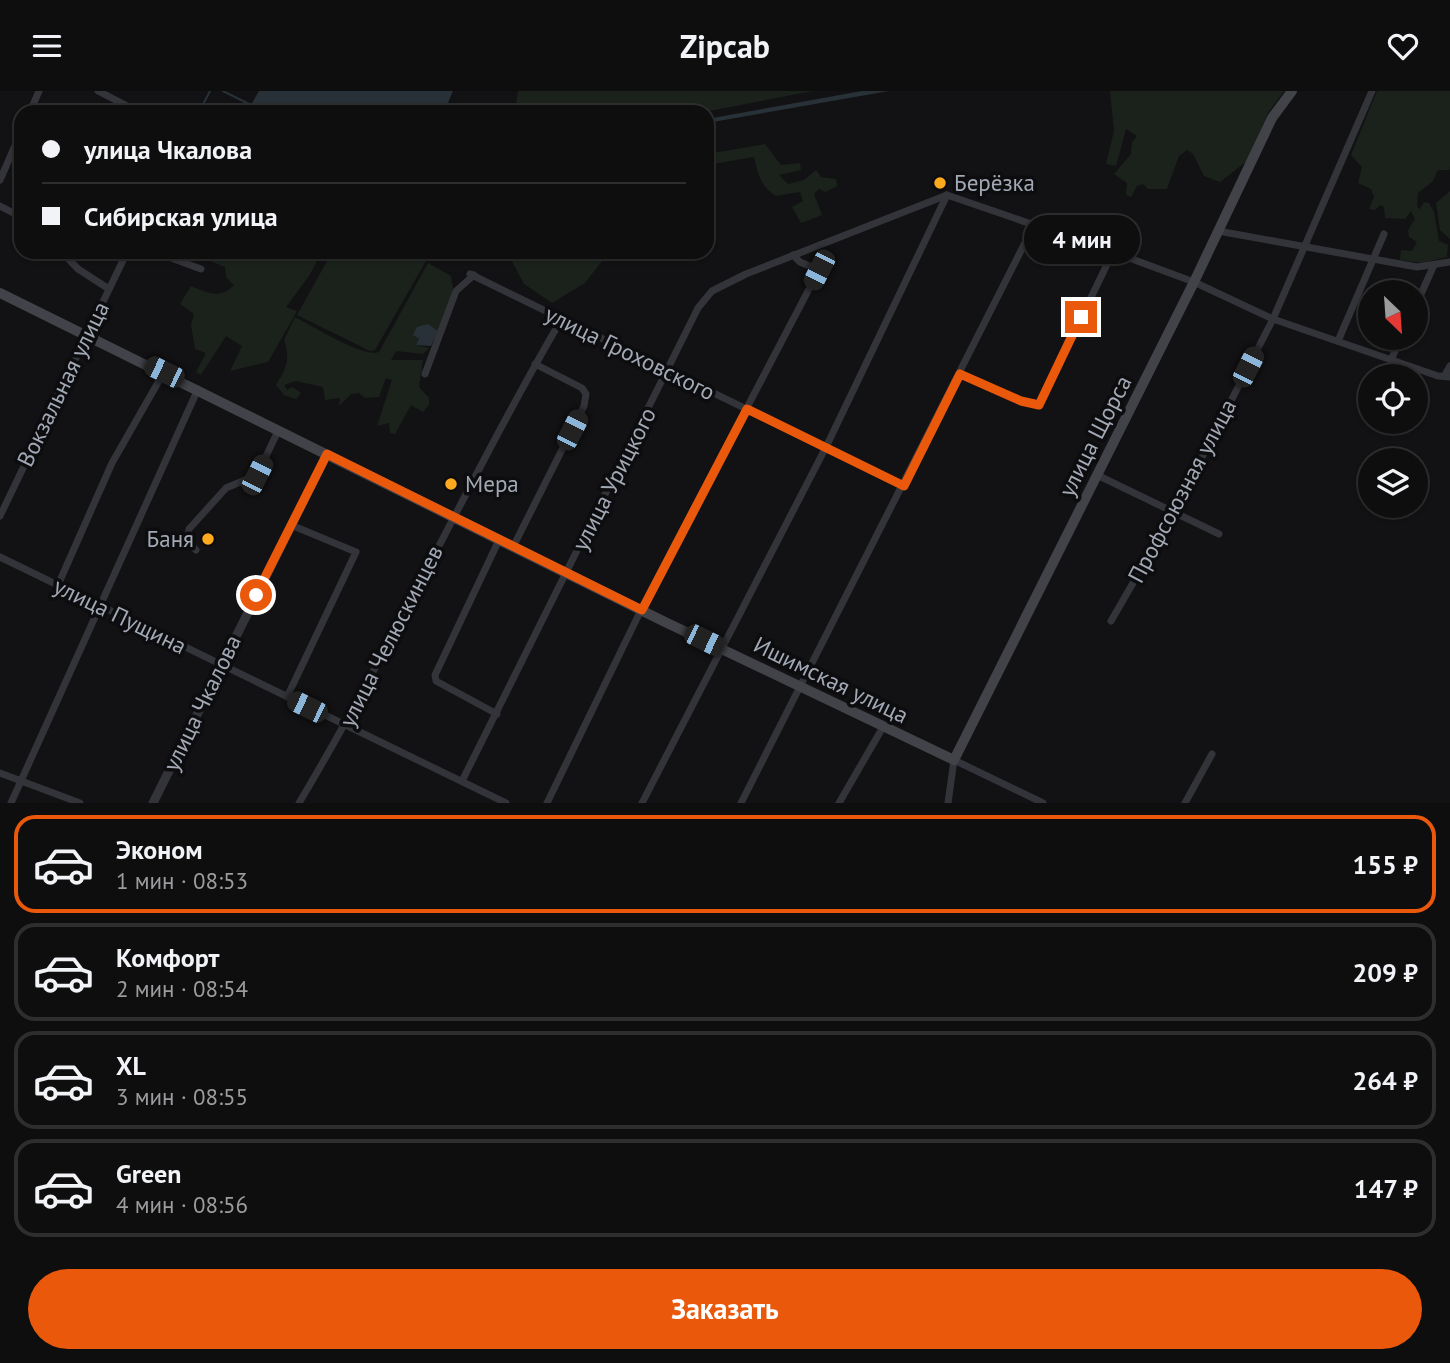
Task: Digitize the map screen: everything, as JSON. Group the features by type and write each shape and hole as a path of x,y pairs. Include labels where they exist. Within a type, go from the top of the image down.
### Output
{"main road":[{"name":"улица Щорса","path":"954,760 1194,282 1272,118 1292,91"},
{"name":"Ишимская улица","path":"0,293 513,547 954,760"}],"street":[{"path":"98,91 125,105"},
{"name":"Профсоюзная улица","path":"1111,621 1174,512 1273,319 1371,91"},
{"path":"0,180 14,148"},
{"path":"642,803 724,650 826,447 947,195"},
{"path":"547,803 642,610 819,270 800,262 793,255 947,195 1035,223 1194,282 1273,319 1438,376 1448,376 1450,366"},
{"path":"741,803 802,688 1035,223"},
{"path":"1218,231 1417,267 1450,262"},
{"path":"1338,341 1371,259 1384,235"},
{"path":"960,374 1021,401 1039,405 1113,252"},
{"name":"улица Урицкого","path":"462,781 668,372 698,307 712,291 793,255"},
{"path":"69,259 78,269 110,289"},
{"name":"Вокзальная улица","path":"0,516 124,259"},
{"path":"174,259 201,269"},
{"path":"1427,280 1434,265"},
{"name":"улица Гроховского","path":"425,374 456,291 472,274 904,486"},
{"name":"улица Челюскинцев","path":"299,803 345,726 535,364 561,320"},
{"path":"1391,360 1396,350"},
{"path":"513,547 584,406 586,394 582,388 535,364"},
{"path":"58,585 111,463 164,372"},
{"path":"11,803 198,389"},
{"path":"196,551 187,541 190,529 226,488 257,475 278,431"},
{"name":"улица Чкалова","path":"153,803 327,454"},
{"path":"1097,475 1219,534"},
{"path":"287,697 356,552 291,525"},
{"path":"497,714 436,681 435,675 499,540"},
{"name":"улица Пущина","path":"0,557 506,803"},
{"path":"839,803 883,727"},
{"path":"1185,803 1212,754"},
{"name":"улица Щорса","path":"948,803 954,760"},
{"name":"Ишимская улица","path":"954,760 1043,803"},
{"path":"0,772 75,802"}],"shaded area":[{"path":"259,91 453,91 447,105 251,105"},
{"path":"518,91 813,91 714,110 714,105 516,105"},
{"path":"862,91 889,91 714,122 714,118"},
{"path":"1110,91 1284,91 1268,113 1247,161 1220,182 1204,176 1193,154 1187,150 1179,156 1167,189 1148,189 1143,184 1137,186 1131,197 1126,195 1127,183 1114,174 1131,154 1132,142 1137,136 1126,129 1116,166 1106,164 1114,131"},
{"path":"1377,91 1450,91 1450,167 1449,170 1438,170 1433,181 1418,193 1417,207 1420,209 1424,202 1429,203 1434,212 1439,241 1448,245 1447,257 1422,263 1400,260 1401,250 1412,251 1417,242 1409,237 1408,230 1415,219 1411,211 1405,219 1385,218 1384,207 1380,205 1375,210 1369,209 1374,197 1371,189 1358,183 1362,167 1351,155"},
{"path":"765,144 781,165 800,163 801,170 779,175 788,184 804,180 816,170 821,177 836,179 837,186 826,192 819,189 814,194 822,215 801,223 792,207 803,201 800,192 776,196 760,179 754,157 714,164 714,153"},
{"path":"1450,191 1450,239 1440,230 1436,203"},
{"path":"318,259 286,307 297,311 268,362 230,371 242,346 226,336 201,375 196,372 206,353 195,349 191,325 194,314 180,304 191,286 219,294 234,285 226,277 225,267 208,260"},
{"path":"328,259 426,261 375,350 370,351 297,315"},
{"path":"511,259 604,259 585,283 552,303 524,284"},
{"path":"428,263 451,276 453,288 442,329 413,336 419,339 417,345 429,348 423,354 396,351 391,360 423,360 419,387 429,398 429,405 423,412 411,405 395,434 390,433 389,423 377,426 392,380 386,378 379,397 365,398 359,393 351,394 339,406 340,398 325,400 323,387 296,381 284,385 287,390 292,387 301,393 296,399 284,395 276,385 286,364 284,340 295,317 350,346 372,353 379,352"},
{"path":"428,324 438,331 431,346 416,345 419,339 413,335 417,327"}],"waterway":[{"path":"203,105 210,91"},
{"path":"223,91 251,105"}],"place":[{"name":"Берёзка","path":"940,183"},
{"name":"Мера","path":"451,484"},
{"name":"Баня","path":"208,539"}],"route":[{"path":"256,595 327,454 642,610 747,409 904,486 960,374 1021,401 1039,405 1081,317"}]}
